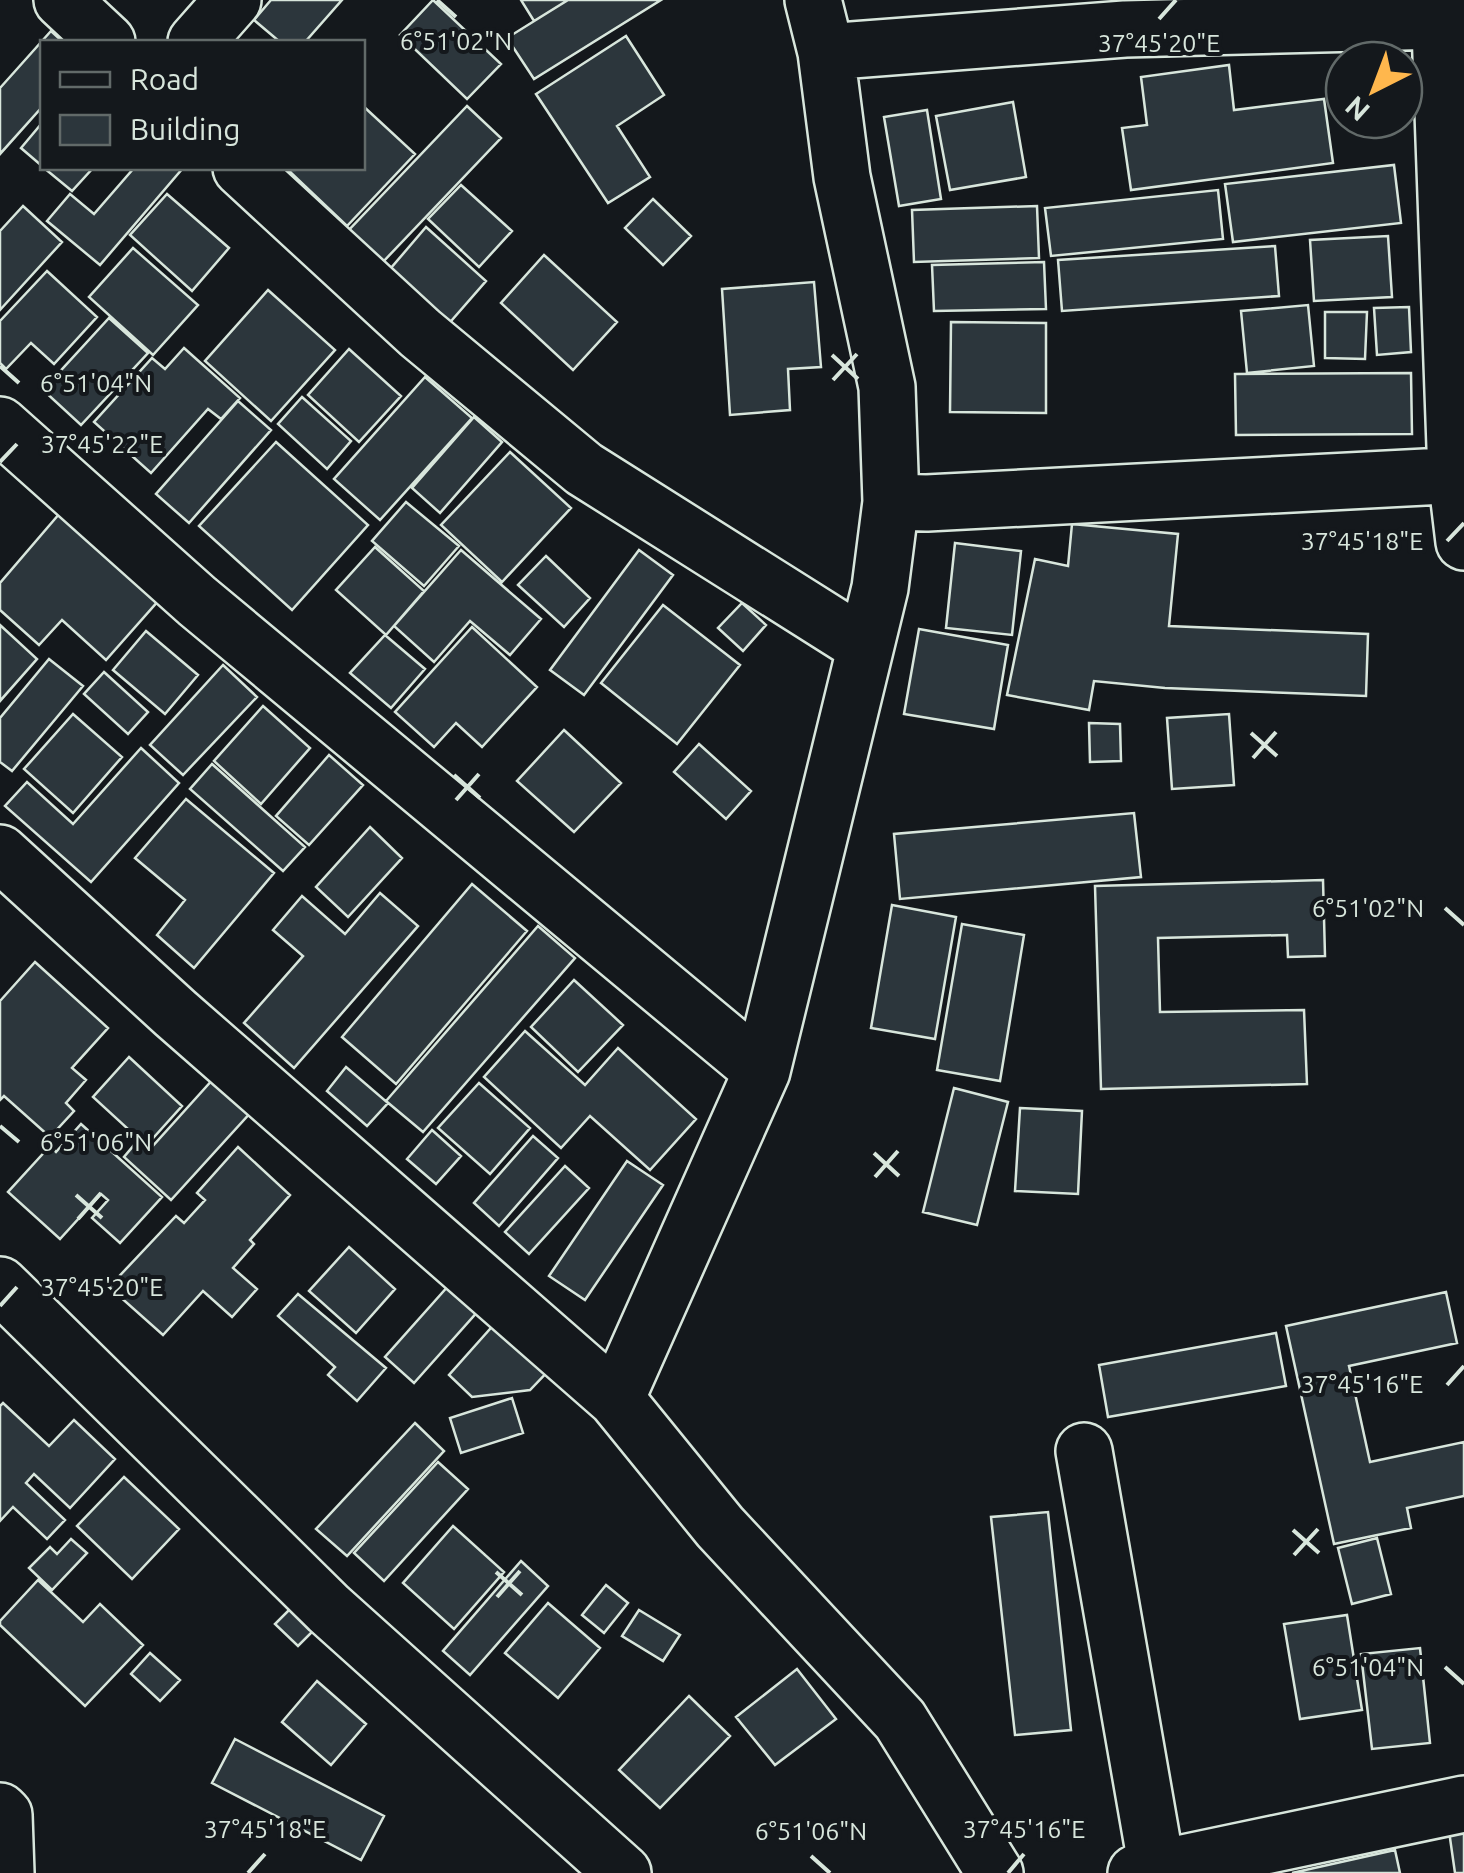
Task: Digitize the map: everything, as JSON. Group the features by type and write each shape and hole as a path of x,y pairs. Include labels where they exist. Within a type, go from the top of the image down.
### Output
{"street":[{"path":"62,0 105,40"},
{"path":"198,40 233,0"},
{"path":"616,1399 762,1071 880,588 891,502 887,386 842,178 826,52 814,0"},
{"path":"826,52 1440,10 1464,542"},
{"path":"244,170 420,334 584,469 865,646"},
{"path":"0,425 197,600 762,1071"},
{"path":"891,502 1460,475"},
{"path":"0,853 175,1013 616,1399 720,1527 900,1720 995,1873"},
{"path":"0,1285 328,1609 623,1873"},
{"path":"1084,1451 1146,1871 1464,1804"},
{"path":"0,1811 4,1815 6,1873"}],"building":[{"path":"271,0 342,0 307,40 278,40 254,20"},
{"path":"433,0 501,64 467,99 400,35"},
{"path":"521,0 568,0 534,21"},
{"path":"568,0 661,0 534,79 507,38"},
{"path":"51,31 61,40 43,40"},
{"path":"626,36 664,95 617,126 650,177 608,203 536,94"},
{"path":"40,43 40,109 0,154 0,88"},
{"path":"1229,65 1234,110 1324,99 1324,140 1330,140 1333,163 1131,190 1122,128 1147,125 1141,77"},
{"path":"1013,102 1026,177 950,190 936,116"},
{"path":"467,106 501,138 381,264 347,232"},
{"path":"365,108 415,154 347,226 288,170 365,170"},
{"path":"927,110 941,199 899,206 884,117"},
{"path":"40,125 40,164 21,148"},
{"path":"1394,165 1401,223 1233,242 1225,184"},
{"path":"46,170 91,170 72,191"},
{"path":"132,170 181,170 100,265 47,221 70,194 94,214"},
{"path":"461,185 512,231 479,267 428,219"},
{"path":"1218,190 1223,239 1051,256 1045,208"},
{"path":"167,194 229,248 192,291 130,235"},
{"path":"653,199 691,236 663,265 625,228"},
{"path":"23,206 62,242 0,310 0,231"},
{"path":"1037,206 1039,258 914,262 912,210"},
{"path":"426,227 486,281 445,328 385,275"},
{"path":"1388,236 1392,297 1314,301 1310,240"},
{"path":"1275,246 1279,296 1062,311 1058,260"},
{"path":"133,248 198,305 153,355 89,297"},
{"path":"544,255 617,322 573,370 501,303"},
{"path":"1044,262 1046,309 934,311 932,265"},
{"path":"47,271 97,317 54,364 31,343 6,369 0,363 0,321"},
{"path":"814,282 821,367 788,369 790,410 730,415 722,289"},
{"path":"268,290 335,350 271,421 205,361"},
{"path":"1308,305 1314,366 1247,373 1241,311"},
{"path":"1409,307 1411,352 1377,355 1374,308"},
{"path":"1325,312 1367,312 1365,359 1325,358"},
{"path":"109,318 148,353 81,425 43,390"},
{"path":"951,322 1046,323 1046,413 950,412"},
{"path":"184,348 240,398 221,419 208,409 151,473 94,422 152,358 165,369"},
{"path":"349,349 401,396 359,442 308,395"},
{"path":"1411,373 1412,434 1236,435 1235,374"},
{"path":"425,377 472,418 380,520 334,479"},
{"path":"302,397 351,441 327,469 278,424"},
{"path":"238,401 271,430 189,523 156,494"},
{"path":"474,417 502,442 440,513 412,488"},
{"path":"276,442 368,525 292,610 199,526"},
{"path":"510,452 571,508 502,582 441,525"},
{"path":"406,502 459,546 424,586 372,541"},
{"path":"60,513 159,600 106,660 62,620 39,645 0,610 0,583"},
{"path":"1072,524 1178,534 1169,626 1368,634 1366,696 1165,688 1094,681 1089,710 1007,695 1035,559 1068,566"},
{"path":"955,543 1021,551 1012,635 946,628"},
{"path":"375,547 424,591 386,635 336,590"},
{"path":"461,550 541,619 510,655 470,621 434,662 394,626"},
{"path":"639,550 673,575 584,695 550,670"},
{"path":"546,556 590,598 564,627 518,585"},
{"path":"742,603 766,625 743,651 718,628"},
{"path":"663,605 740,665 677,744 601,683"},
{"path":"0,625 37,659 0,701"},
{"path":"472,627 537,687 482,747 456,723 434,747 395,712"},
{"path":"919,629 1008,645 994,729 904,714"},
{"path":"146,631 198,675 165,714 113,670"},
{"path":"385,635 425,669 391,708 350,673"},
{"path":"49,659 83,686 12,771 0,762 0,718"},
{"path":"223,665 257,697 183,775 150,745"},
{"path":"104,672 148,712 128,734 84,694"},
{"path":"263,706 310,748 261,804 214,761"},
{"path":"73,714 122,757 73,813 24,769"},
{"path":"1229,714 1234,785 1172,789 1167,718"},
{"path":"1089,723 1120,724 1121,761 1090,762"},
{"path":"564,730 621,783 574,832 517,781"},
{"path":"699,744 751,791 726,819 674,772"},
{"path":"141,748 179,783 91,882 5,806 27,782 73,824"},
{"path":"329,755 363,785 309,845 276,816"},
{"path":"212,764 305,847 283,871 190,789"},
{"path":"186,799 274,873 194,968 157,935 185,900 135,858"},
{"path":"1134,813 1141,877 900,899 894,834"},
{"path":"370,827 402,858 348,917 316,887"},
{"path":"1323,880 1325,956 1288,957 1287,935 1158,938 1160,1012 1304,1010 1307,1084 1101,1089 1095,886"},
{"path":"472,884 527,931 396,1084 342,1037"},
{"path":"380,893 418,926 294,1068 244,1023 303,956 273,930 302,896 345,934"},
{"path":"892,905 956,917 935,1039 871,1028"},
{"path":"962,924 1024,935 1000,1081 937,1070"},
{"path":"538,926 575,958 423,1132 386,1101"},
{"path":"35,962 108,1028 72,1068 86,1080 66,1103 74,1111 50,1137 4,1096 0,1100 0,1001"},
{"path":"574,980 623,1025 578,1072 531,1027"},
{"path":"525,1031 585,1085 618,1048 696,1119 650,1170 590,1116 561,1148 484,1077"},
{"path":"129,1057 182,1106 146,1146 150,1149 215,1077 252,1111 171,1200 124,1157 139,1139 93,1097"},
{"path":"346,1067 388,1103 367,1126 327,1091"},
{"path":"479,1083 530,1128 490,1174 438,1128"},
{"path":"954,1088 1008,1102 977,1225 923,1212"},
{"path":"1020,1108 1082,1111 1078,1194 1015,1191"},
{"path":"81,1124 162,1197 120,1243 92,1218 108,1200 101,1194 60,1239 8,1192 50,1146 56,1152"},
{"path":"432,1130 461,1156 436,1184 407,1159"},
{"path":"533,1136 558,1158 499,1226 474,1203"},
{"path":"238,1147 290,1195 250,1240 254,1244 233,1268 257,1289 232,1317 203,1291 163,1335 109,1287 176,1216 184,1223 205,1200 197,1193"},
{"path":"627,1161 663,1185 585,1300 549,1276"},
{"path":"565,1166 589,1188 529,1254 505,1232"},
{"path":"349,1247 395,1289 356,1333 309,1291"},
{"path":"450,1284 479,1310 414,1383 385,1357"},
{"path":"1446,1292 1457,1343 1349,1366 1370,1462 1464,1442 1464,1496 1407,1508 1411,1528 1334,1544 1286,1326"},
{"path":"298,1294 386,1368 357,1401 328,1375 335,1367 278,1316"},
{"path":"498,1320 552,1367 530,1390 472,1397 449,1375"},
{"path":"1276,1333 1286,1386 1108,1417 1099,1365"},
{"path":"512,1398 523,1433 461,1453 450,1418"},
{"path":"3,1403 49,1446 74,1420 115,1459 70,1508 34,1474 26,1483 65,1520 47,1539 13,1507 0,1521"},
{"path":"415,1423 444,1451 347,1556 316,1529"},
{"path":"438,1462 468,1489 384,1581 354,1553"},
{"path":"124,1477 179,1529 132,1579 77,1526"},
{"path":"1048,1512 1071,1730 1015,1735 991,1517"},
{"path":"453,1526 504,1572 454,1629 403,1583"},
{"path":"1377,1538 1391,1594 1352,1604 1338,1548"},
{"path":"71,1539 87,1553 52,1590 29,1568 50,1547 57,1554"},
{"path":"521,1561 548,1586 470,1675 443,1651"},
{"path":"38,1580 83,1622 100,1604 143,1645 85,1706 0,1625"},
{"path":"606,1585 628,1603 604,1633 582,1615"},
{"path":"548,1603 600,1648 558,1698 505,1653"},
{"path":"295,1604 318,1626 298,1646 275,1624"},
{"path":"639,1610 680,1635 663,1661 622,1636"},
{"path":"1347,1615 1362,1710 1300,1719 1284,1624"},
{"path":"1420,1648 1430,1743 1372,1749 1361,1654"},
{"path":"150,1653 180,1680 160,1701 131,1674"},
{"path":"797,1669 836,1719 775,1765 736,1717"},
{"path":"317,1681 366,1724 331,1765 282,1722"},
{"path":"689,1696 730,1736 660,1808 619,1770"},
{"path":"235,1739 384,1816 361,1860 212,1783"},
{"path":"1464,1829 1464,1873 1455,1873 1449,1831"},
{"path":"1395,1850 1400,1873 1292,1873"}]}
